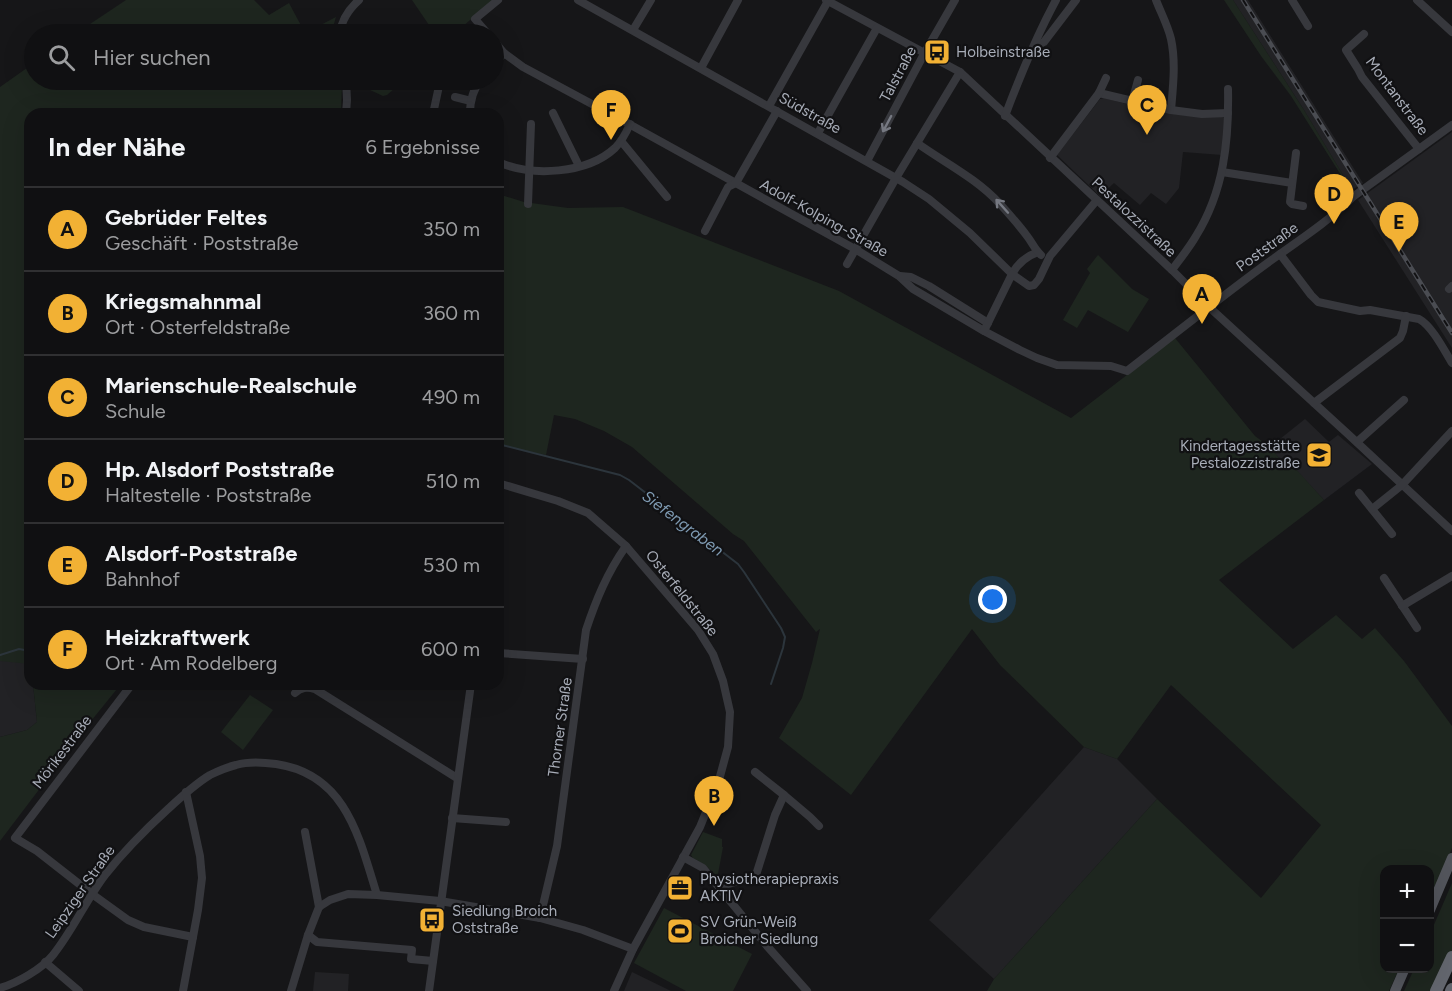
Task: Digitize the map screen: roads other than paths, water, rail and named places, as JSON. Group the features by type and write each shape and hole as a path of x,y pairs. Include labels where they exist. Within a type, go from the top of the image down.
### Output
{"highway":[{"path":"1436,991 1452,957"}],"main road":[{"path":"1434,901 1452,858"},
{"path":"1395,991 1402,973"}],"street":[{"path":"341,24 346,14 359,0"},
{"path":"479,24 475,19 498,0"},
{"name":"Südstraße","path":"578,0 896,177 929,199 963,227 1012,274"},
{"path":"633,30 651,0"},
{"path":"701,68 738,0"},
{"name":"Talstraße","path":"867,161 955,0"},
{"path":"1005,116 1056,0"},
{"path":"1035,44 1044,42 1076,0"},
{"path":"1156,0 1171,37 1173,92 1171,110"},
{"path":"1292,0 1308,26"},
{"path":"1417,0 1452,32"},
{"name":"Pestalozzistraße","path":"827,1 960,72 1209,307 1452,531"},
{"name":"Adolf-Kolping-Straße","path":"705,231 728,187 736,183 827,1"},
{"path":"818,133 877,28"},
{"name":"Montanstraße","path":"1364,34 1346,50 1362,77 1419,149"},
{"name":"Adolf-Kolping-Straße","path":"504,53 523,67 855,249 899,276 913,289 986,327 1020,351 1050,363 1065,366 1111,366 1127,371"},
{"path":"847,264 896,177 960,72"},
{"path":"1050,158 1099,93 1106,78"},
{"path":"1132,102 1138,80"},
{"path":"1172,270 1197,236 1218,188 1228,137 1228,89"},
{"path":"346,90 346,108"},
{"path":"435,108 439,90"},
{"path":"470,108 476,90"},
{"path":"1099,93 1171,110 1202,114 1228,113"},
{"path":"454,97 471,101"},
{"path":"553,113 579,166"},
{"path":"528,204 531,124"},
{"path":"504,164 530,170 557,170 579,166 605,156 621,141 630,124"},
{"name":"Poststraße","path":"1127,371 1209,307 1299,242 1353,196 1452,125"},
{"path":"621,141 667,197"},
{"path":"917,143 970,177 988,192 1026,234 1038,252 1043,256 1050,256"},
{"path":"1296,153 1290,202 1303,206"},
{"path":"1222,172 1292,183"},
{"path":"1012,274 1029,286 1034,285 1050,256 1097,200"},
{"path":"986,327 1012,274 1021,262 1038,252"},
{"path":"1280,254 1318,302 1359,311 1370,310 1419,319 1425,322 1452,363"},
{"path":"1314,403 1400,338 1406,316"},
{"path":"1357,442 1404,400"},
{"path":"1372,508 1402,485 1452,431"},
{"name":"Osterfeldstraße","path":"504,485 558,501 588,513 626,546 698,630 713,654 723,681 730,712 728,747 719,780 699,827 633,949 614,991"},
{"path":"1359,493 1392,534"},
{"name":"Thorner Straße","path":"540,918 558,846 586,630 612,566 626,546"},
{"path":"1402,606 1452,576"},
{"path":"1384,578 1417,628"},
{"path":"504,653 583,659"},
{"name":"Mörikestraße","path":"92,894 15,838 127,690"},
{"path":"295,693 299,690"},
{"path":"317,690 458,778"},
{"path":"429,991 470,690"},
{"name":"Leipziger Straße","path":"0,988 30,973 52,956 106,874 125,851 186,792 211,774 236,765 258,761 287,766 309,774 326,786 344,807 357,832 377,895"},
{"path":"755,772 819,826"},
{"path":"183,991 202,878 200,856 186,792"},
{"path":"720,887 756,875 775,814 784,795"},
{"path":"452,818 506,822"},
{"path":"291,991 308,934 319,907 305,832"},
{"path":"683,857 703,867 807,991"},
{"path":"92,894 128,920 144,927 193,937"},
{"path":"319,907 330,900 348,894 440,902 540,918 583,930 633,949"},
{"path":"308,934 317,942 412,950 411,959 433,962"},
{"path":"45,962 79,991"}],"waterway":[{"name":"Siefengraben","path":"504,446 620,475 738,564 785,637 771,684"},
{"name":"Siefengraben","path":"0,655 19,649 24,650"}],"railway":[{"path":"1243,0 1452,333"}],"place":[{"name":"Holbeinstraße","path":"937,52"},
{"name":"Marienschule-Realschule","path":"1147,135"},
{"name":"Heizkraftwerk","path":"611,140"},
{"name":"Hp. Alsdorf Poststraße","path":"1334,224"},
{"name":"Alsdorf-Poststraße","path":"1399,252"},
{"name":"Gebrüder Feltes","path":"1202,324"},
{"name":"Kindertagesstätte Pestalozzistraße","path":"1319,455"},
{"name":"Kriegsmahnmal","path":"714,826"},
{"name":"Physiotherapiepraxis AKTIV","path":"680,888"},
{"name":"Siedlung Broich Oststraße","path":"432,920"},
{"name":"SV Grün-Weiß Broicher Siedlung","path":"680,931"}]}
